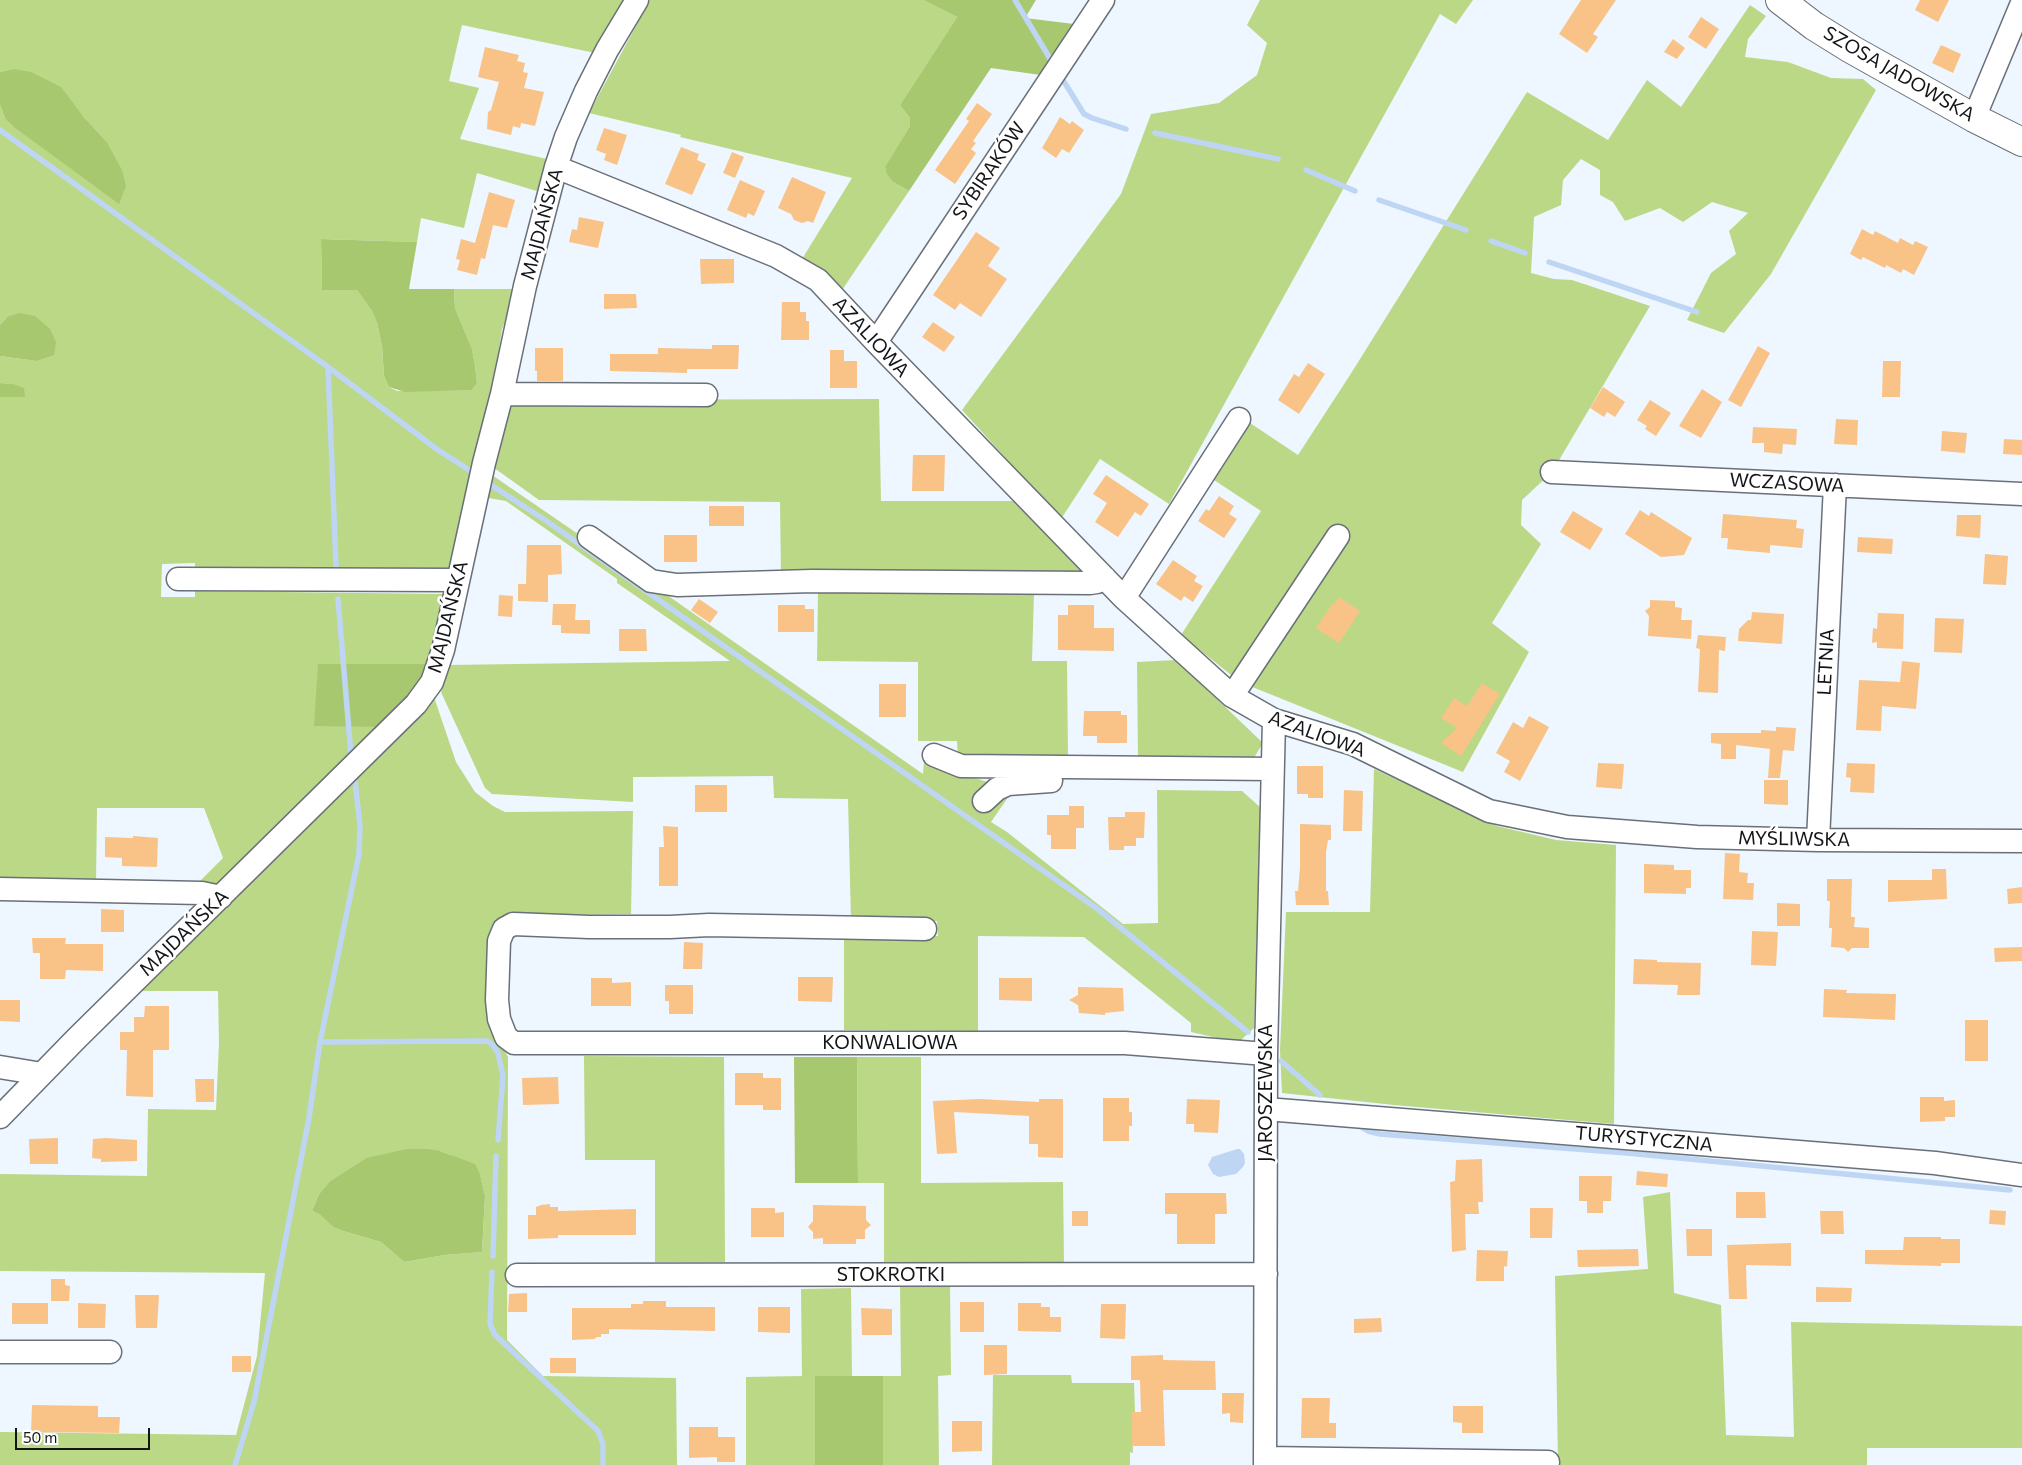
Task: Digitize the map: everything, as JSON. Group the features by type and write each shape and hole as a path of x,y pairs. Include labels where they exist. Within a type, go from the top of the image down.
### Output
{"main road":[{"name":"SZOSA JADOWSKA","path":"1780,0 1814,26 1852,49 1974,118 2022,142"}],"street":[{"name":"MAJDAŃSKA","path":"0,1117 416,704 425,692 439,665 525,286 556,167 566,137 586,91 607,50 637,0"},
{"name":"SYBIRAKÓW","path":"876,342 1104,0"},
{"path":"1974,118 2022,4"},
{"name":"AZALIOWA","path":"556,167 776,256 818,280 1104,578 1232,696 1274,720 1353,744 1489,811 1567,827"},
{"path":"502,394 706,395"},
{"path":"1124,598 1239,419"},
{"name":"WCZASOWA","path":"1552,472 2022,494"},
{"name":"LETNIA","path":"1818,840 1835,485"},
{"path":"1232,696 1338,536"},
{"path":"588,537 651,581 677,585 812,581 1090,583 1104,578"},
{"path":"178,579 458,580"},
{"name":"JAROSZEWSKA","path":"1265,1461 1266,1054 1274,720"},
{"path":"934,754 961,766 1272,776"},
{"path":"984,801 997,789 1008,784 1040,781 1272,776"},
{"name":"MYŚLIWSKA","path":"1567,827 1696,837 1818,840 2022,841"},
{"path":"0,889 202,893 221,897"},
{"name":"KONWALIOWA","path":"925,929 709,925 589,927 513,924 504,929 499,942 499,1019 506,1037 514,1043 1124,1043 1266,1054"},
{"path":"0,1067 42,1074"},
{"name":"TURYSTYCZNA","path":"1266,1108 1935,1163 2022,1176"},
{"name":"STOKROTKI","path":"517,1275 1266,1274"},
{"path":"0,1352 110,1352"},
{"path":"1265,1461 1548,1462"}],"green space":[{"path":"0,0 627,0 595,53 462,25 449,81 479,88 460,139 547,159 540,192 477,173 464,228 421,218 417,242 321,239 322,289 357,290 372,311 377,323 382,346 384,376 389,387 397,391 472,390 477,383 472,349 455,308 454,289 519,289 502,329 492,394 450,572 195,569 195,563 162,564 161,597 195,597 195,591 446,594 430,664 383,727 214,890 197,884 223,858 204,808 97,808 96,882 0,881 0,397 24,397 13,384 0,383 0,356 36,361 7,317 0,325 0,105 5,118 106,141 83,116 13,69 0,72"},
{"path":"650,0 923,0 957,17 900,105 910,118 910,126 885,168 893,182 909,191 840,293 802,259 852,178 589,113"},
{"path":"923,0 1036,0 1025,18 1082,25 1048,76 991,68 909,191 893,182 887,174 885,167 910,126 910,118 900,105 957,17"},
{"path":"1260,0 1473,0 1456,24 1440,14 1169,504 1100,459 1061,519 962,410 1121,194 1151,114 1219,103 1257,75 1267,43 1247,25"},
{"path":"1750,5 1766,16 1748,39 1745,57 1788,62 1831,78 1863,79 1876,90 1771,274 1724,333 1687,320 1711,273 1736,254 1729,231 1748,213 1712,202 1683,222 1660,208 1625,221 1613,202 1600,195 1600,170 1581,159 1563,180 1561,205 1534,217 1531,273 1554,279 1572,280 1650,306 1552,472 1522,500 1521,525 1541,544 1492,623 1529,652 1463,772 1240,682 1181,635 1261,511 1211,478 1247,421 1298,455 1527,92 1608,140 1647,80 1681,107"},
{"path":"13,69 31,72 61,87 83,116 106,141 122,170 126,186 119,204 14,127 5,118 0,105 0,72"},
{"path":"321,239 417,242 409,289 454,289 455,308 472,349 477,383 472,390 405,392 389,387 384,376 382,346 377,323 372,311 357,290 322,290"},
{"path":"19,313 35,316 50,329 56,342 54,355 36,361 0,356 0,325 7,317"},
{"path":"0,383 13,384 24,388 25,397 0,397"},
{"path":"879,399 881,501 1015,501 1084,572 1082,576 781,576 780,502 539,500 490,465 511,400"},
{"path":"489,473 923,774 924,762 1013,790 991,822 1007,832 1123,924 1158,923 1157,790 1242,791 1261,808 1254,1028 1241,1040 1235,1042 1191,1032 1191,1023 1084,937 978,936 978,1031 844,1030 844,936 938,936 937,921 851,920 848,799 774,798 773,776 633,777 633,802 492,794 485,788 441,692 448,665 730,661 617,583 617,579 506,501 483,497"},
{"path":"818,592 1034,592 1032,661 1067,661 1068,761 958,760 957,741 918,741 918,662 817,661"},
{"path":"1176,660 1263,743 1252,761 1138,761 1137,662"},
{"path":"318,664 430,664 425,679 383,727 314,726"},
{"path":"433,694 456,762 475,792 493,806 505,812 633,811 631,914 507,916 500,1042 508,1057 507,1340 543,1376 676,1378 677,1465 0,1465 0,1432 236,1435 257,1356 265,1273 0,1271 0,1174 147,1176 148,1109 216,1110 219,1043 218,991 139,991","holes":["440,1151 451,1155 480,1174 485,1196 482,1252 445,1255 404,1262 381,1242 333,1227 319,1214 312,1211 319,1194 330,1181 366,1158"]},
{"path":"1374,769 1497,826 1556,840 1616,845 1614,1124 1394,1105 1282,1093 1280,1050 1286,912 1370,912"},
{"path":"584,1056 724,1057 725,1262 655,1262 655,1160 585,1160"},
{"path":"794,1057 857,1057 858,1183 795,1183"},
{"path":"857,1057 921,1057 921,1183 1063,1182 1064,1263 884,1264 884,1183 858,1183"},
{"path":"407,1149 440,1151 475,1164 480,1174 485,1196 482,1252 445,1255 404,1262 381,1242 333,1227 319,1214 312,1211 319,1194 330,1181 366,1158"},
{"path":"1670,1192 1674,1293 1721,1305 1726,1435 1794,1437 1791,1322 2022,1326 2022,1448 1867,1448 1867,1465 1558,1465 1555,1276 1648,1269 1643,1197"},
{"path":"950,1286 951,1375 938,1376 939,1465 883,1465 883,1376 901,1376 900,1287"},
{"path":"851,1288 852,1376 815,1376 815,1465 746,1465 746,1377 802,1376 801,1289"},
{"path":"993,1375 1071,1375 1072,1383 1134,1383 1135,1412 1132,1412 1133,1453 1130,1452 1130,1465 992,1465"},
{"path":"815,1376 883,1376 883,1465 815,1465"}],"water":[{"path":"1240,1149 1244,1154 1245,1163 1243,1167 1236,1174 1219,1177 1213,1174 1208,1165 1212,1157"}],"building":[{"path":"1581,0 1616,0 1593,34 1598,37 1587,53 1559,34"},
{"path":"1920,0 1949,0 1938,22 1915,10"},
{"path":"1701,17 1719,29 1706,49 1688,37"},
{"path":"1673,39 1685,48 1677,59 1664,52"},
{"path":"1941,45 1961,54 1953,73 1932,63"},
{"path":"485,47 519,55 517,61 525,63 523,72 528,73 524,88 544,92 535,126 521,123 520,128 513,126 511,135 487,129 488,112 491,110 499,82 478,77"},
{"path":"977,103 992,114 973,141 976,143 971,149 976,153 955,184 935,170 969,121 966,119"},
{"path":"1060,117 1070,124 1072,121 1084,130 1069,153 1062,149 1056,158 1042,148"},
{"path":"604,128 627,135 617,165 604,160 606,154 596,150"},
{"path":"681,147 699,154 697,160 706,164 692,195 665,184"},
{"path":"732,152 744,157 735,178 723,173"},
{"path":"792,177 826,192 813,223 808,221 802,223 794,220 791,214 778,208"},
{"path":"740,180 765,191 754,216 748,213 746,218 727,210"},
{"path":"489,192 515,200 507,228 493,225 485,259 481,258 477,275 457,270 460,260 456,259 461,239 475,243"},
{"path":"579,217 604,222 598,248 569,242 572,229 577,230"},
{"path":"1862,229 1873,235 1875,231 1898,243 1900,238 1913,245 1915,241 1928,247 1914,275 1903,269 1901,273 1886,265 1885,268 1863,257 1861,260 1850,254"},
{"path":"976,232 1000,248 988,266 1007,279 981,317 960,303 955,310 933,295"},
{"path":"700,259 734,259 734,283 701,284"},
{"path":"604,294 636,294 637,308 604,309"},
{"path":"782,302 800,302 800,312 806,312 806,321 809,321 809,340 781,340"},
{"path":"933,322 955,337 944,352 922,337"},
{"path":"712,345 739,345 738,369 687,369 687,373 610,371 610,354 658,354 658,348 712,349"},
{"path":"1758,346 1770,353 1741,407 1728,400"},
{"path":"535,348 563,348 563,381 537,381"},
{"path":"830,350 844,350 844,361 857,361 857,388 830,388"},
{"path":"1883,361 1901,361 1900,397 1882,397"},
{"path":"1308,363 1325,374 1299,414 1278,400 1294,374 1299,377"},
{"path":"1603,387 1625,402 1615,417 1607,412 1604,417 1590,408"},
{"path":"1702,389 1722,402 1701,438 1679,426"},
{"path":"1650,400 1671,413 1656,436 1645,429 1647,426 1637,420"},
{"path":"1836,419 1858,420 1857,445 1834,444"},
{"path":"1753,427 1797,429 1796,445 1783,444 1782,454 1764,452 1764,443 1752,443"},
{"path":"1942,431 1967,433 1965,453 1941,451"},
{"path":"2004,439 2022,440 2022,455 2003,454"},
{"path":"913,455 945,455 944,491 912,491"},
{"path":"1106,475 1149,504 1141,516 1135,512 1118,537 1095,522 1107,503 1093,494"},
{"path":"1219,496 1234,506 1229,514 1237,519 1224,538 1198,521 1206,509 1209,511"},
{"path":"709,506 744,506 744,526 709,526"},
{"path":"1640,510 1649,516 1651,512 1692,538 1684,555 1661,557 1625,534"},
{"path":"1573,511 1603,529 1590,550 1560,532"},
{"path":"1723,514 1797,520 1796,528 1804,529 1802,548 1770,545 1770,553 1727,549 1728,538 1721,538"},
{"path":"1957,515 1981,515 1980,538 1956,536"},
{"path":"664,535 697,535 697,562 664,562"},
{"path":"1858,537 1893,539 1892,554 1857,552"},
{"path":"527,545 561,545 562,574 548,575 548,602 518,601 518,584 526,584"},
{"path":"1985,554 2008,556 2006,585 1983,584"},
{"path":"1173,560 1197,576 1194,581 1203,586 1193,602 1184,596 1181,601 1156,584"},
{"path":"499,595 513,596 512,617 498,616"},
{"path":"1339,597 1360,611 1339,643 1316,628"},
{"path":"699,599 718,612 710,623 691,610"},
{"path":"1650,600 1675,601 1675,607 1682,608 1681,620 1692,620 1691,639 1648,636 1649,616 1645,611 1650,607"},
{"path":"553,604 576,604 575,620 590,620 590,634 561,633 561,625 552,625"},
{"path":"778,605 805,605 805,609 814,609 814,632 778,632"},
{"path":"1068,605 1094,605 1094,628 1114,628 1114,651 1058,650 1058,615 1068,615"},
{"path":"1752,612 1784,614 1782,644 1738,641 1739,629 1748,620 1751,620"},
{"path":"1878,613 1904,614 1903,649 1877,648 1877,642 1872,643 1873,628 1877,629"},
{"path":"1935,618 1964,619 1962,653 1934,652"},
{"path":"619,629 646,629 647,651 619,651"},
{"path":"1698,635 1726,637 1725,651 1719,650 1718,693 1698,692 1700,649 1696,648"},
{"path":"1902,661 1920,663 1916,709 1882,706 1881,731 1856,730 1859,680 1900,682"},
{"path":"1482,683 1500,694 1461,756 1441,743 1457,728 1441,718 1454,698 1467,706"},
{"path":"879,684 906,684 906,717 879,717"},
{"path":"1084,711 1121,711 1121,715 1127,715 1127,743 1097,743 1097,736 1083,736"},
{"path":"1529,716 1549,727 1520,781 1504,772 1510,761 1496,753 1513,722 1523,728"},
{"path":"1776,727 1796,728 1794,751 1783,750 1780,778 1768,778 1770,749 1736,745 1736,759 1721,759 1721,744 1711,743 1711,733 1761,733 1761,730 1776,731"},
{"path":"1598,763 1624,764 1622,789 1596,787"},
{"path":"1847,763 1875,764 1874,793 1850,792 1851,778 1846,777"},
{"path":"1297,766 1323,766 1323,798 1308,798 1308,794 1297,794"},
{"path":"1764,780 1788,780 1788,805 1764,804"},
{"path":"695,785 727,785 727,812 695,812"},
{"path":"1344,790 1363,791 1362,831 1343,831"},
{"path":"1069,806 1084,806 1084,828 1076,828 1076,849 1051,849 1051,835 1047,835 1047,815 1069,815"},
{"path":"1125,812 1145,812 1144,838 1136,838 1136,846 1124,846 1124,850 1109,850 1108,817 1125,817"},
{"path":"1300,824 1331,825 1331,840 1328,840 1326,852 1326,891 1328,891 1329,905 1296,905 1295,891 1298,891 1300,867"},
{"path":"663,826 678,827 678,886 659,886 659,847 664,847"},
{"path":"133,836 158,838 157,867 122,866 122,858 105,857 105,837 133,838"},
{"path":"1725,853 1740,854 1739,872 1748,873 1747,883 1754,883 1753,900 1723,899"},
{"path":"1644,864 1674,865 1674,870 1691,870 1691,888 1686,888 1686,894 1644,893"},
{"path":"1932,869 1946,869 1947,899 1888,902 1888,880 1932,880"},
{"path":"1827,879 1852,879 1851,917 1855,917 1854,927 1869,928 1869,948 1852,948 1848,952 1844,948 1831,947 1832,928 1829,928 1830,901 1827,901"},
{"path":"2022,887 2022,903 2008,904 2007,889"},
{"path":"1777,903 1800,904 1800,926 1777,926"},
{"path":"101,909 124,910 124,932 101,932"},
{"path":"1752,931 1778,932 1776,966 1751,965"},
{"path":"32,938 66,938 65,944 103,944 103,971 66,970 65,979 40,979 40,953 33,953"},
{"path":"684,942 703,943 702,969 683,969"},
{"path":"2022,947 2022,961 1995,962 1994,948"},
{"path":"1634,959 1657,960 1657,962 1701,963 1700,995 1677,995 1678,985 1633,984"},
{"path":"798,977 833,977 832,1002 798,1001"},
{"path":"591,978 612,978 612,983 631,982 631,1006 591,1006"},
{"path":"999,978 1032,978 1032,1001 999,1000"},
{"path":"665,985 693,985 693,1014 669,1014 669,1001 665,1001"},
{"path":"1078,987 1123,988 1124,1011 1105,1013 1105,1015 1079,1013 1078,1005 1069,1000 1078,995"},
{"path":"1824,989 1847,990 1846,993 1896,994 1895,1020 1823,1017"},
{"path":"0,1000 20,1000 20,1022 0,1021"},
{"path":"145,1006 169,1006 169,1050 153,1050 153,1097 126,1096 127,1050 120,1050 120,1032 134,1032 134,1017 144,1017"},
{"path":"1965,1020 1988,1020 1988,1061 1965,1061"},
{"path":"735,1073 763,1073 763,1078 781,1078 781,1110 763,1110 763,1105 735,1105"},
{"path":"558,1077 559,1104 523,1105 522,1078"},
{"path":"195,1079 214,1079 214,1102 196,1102"},
{"path":"1920,1097 1944,1097 1944,1101 1955,1100 1955,1117 1945,1117 1945,1121 1920,1122"},
{"path":"1103,1098 1129,1098 1132,1126 1129,1126 1129,1141 1103,1141"},
{"path":"980,1099 1039,1102 1039,1099 1063,1099 1063,1158 1038,1157 1038,1144 1029,1144 1029,1116 954,1112 957,1153 937,1154 933,1101"},
{"path":"1187,1099 1220,1100 1218,1133 1194,1132 1194,1124 1186,1124"},
{"path":"58,1138 58,1164 30,1164 29,1139"},
{"path":"93,1139 137,1140 137,1161 101,1162 101,1159 92,1158"},
{"path":"1482,1159 1483,1202 1478,1202 1479,1214 1465,1214 1466,1250 1452,1252 1450,1182 1455,1181 1456,1160"},
{"path":"1637,1171 1668,1174 1667,1187 1636,1185"},
{"path":"1579,1176 1612,1176 1611,1201 1603,1201 1603,1213 1587,1213 1587,1201 1579,1201"},
{"path":"1736,1192 1765,1192 1766,1218 1736,1218"},
{"path":"1165,1193 1226,1193 1227,1214 1215,1214 1215,1244 1177,1244 1177,1214 1165,1214"},
{"path":"550,1204 550,1207 558,1207 558,1211 636,1209 636,1235 558,1235 558,1238 528,1239 528,1215 536,1215 536,1207"},
{"path":"813,1205 866,1206 866,1220 871,1225 865,1230 865,1239 856,1239 856,1244 823,1244 823,1238 813,1239 813,1232 808,1227 813,1221"},
{"path":"751,1208 775,1208 775,1213 784,1212 784,1237 751,1237"},
{"path":"1530,1208 1553,1208 1552,1238 1530,1238"},
{"path":"1990,1210 2006,1211 2005,1225 1989,1224"},
{"path":"1072,1211 1088,1211 1088,1226 1072,1226"},
{"path":"1820,1211 1843,1211 1844,1234 1821,1234"},
{"path":"1686,1229 1712,1229 1712,1256 1687,1256"},
{"path":"1904,1237 1960,1239 1960,1263 1941,1263 1941,1266 1865,1264 1865,1250 1903,1250"},
{"path":"1791,1243 1791,1266 1746,1265 1747,1299 1729,1299 1727,1245"},
{"path":"1638,1249 1639,1266 1578,1267 1577,1250"},
{"path":"1477,1250 1508,1251 1507,1267 1504,1266 1504,1281 1476,1281"},
{"path":"51,1279 65,1279 65,1285 70,1286 69,1301 51,1301"},
{"path":"1816,1287 1852,1288 1851,1302 1816,1302"},
{"path":"527,1293 527,1312 508,1312 509,1294"},
{"path":"135,1295 159,1295 157,1328 136,1328"},
{"path":"643,1301 666,1301 666,1307 715,1307 715,1331 609,1329 609,1334 601,1334 601,1337 572,1340 572,1308 631,1308 631,1304 643,1304"},
{"path":"960,1302 984,1302 984,1332 960,1332"},
{"path":"12,1303 48,1303 48,1324 12,1324"},
{"path":"78,1303 106,1304 105,1328 78,1328"},
{"path":"1018,1303 1041,1303 1041,1307 1050,1307 1050,1317 1061,1317 1061,1332 1018,1331"},
{"path":"1101,1304 1126,1304 1125,1339 1100,1338"},
{"path":"758,1307 790,1307 790,1333 758,1332"},
{"path":"861,1308 892,1309 892,1335 862,1335"},
{"path":"1381,1318 1382,1332 1354,1333 1354,1319"},
{"path":"984,1345 1007,1345 1007,1374 984,1375"},
{"path":"1163,1355 1163,1360 1215,1361 1216,1390 1163,1390 1165,1446 1132,1446 1132,1412 1141,1412 1140,1380 1131,1380 1131,1356"},
{"path":"232,1356 251,1356 251,1372 232,1372"},
{"path":"550,1358 576,1358 576,1373 550,1373"},
{"path":"1222,1393 1244,1393 1243,1423 1230,1422 1230,1413 1222,1414"},
{"path":"1302,1398 1330,1398 1329,1423 1336,1423 1336,1438 1301,1438"},
{"path":"32,1405 98,1406 98,1417 120,1417 119,1433 31,1432"},
{"path":"1453,1406 1483,1406 1483,1433 1462,1433 1462,1423 1453,1422"},
{"path":"952,1421 982,1421 982,1451 952,1452"},
{"path":"689,1427 718,1427 718,1437 735,1437 735,1462 717,1462 717,1457 689,1458"}],"waterway":[{"path":"1015,0 1052,62"},
{"path":"1063,80 1084,114 1126,129"},
{"path":"0,130 328,367 438,450 469,470"},
{"path":"1155,133 1278,159"},
{"path":"1306,170 1355,191"},
{"path":"1379,200 1466,230"},
{"path":"1491,241 1525,253"},
{"path":"1549,262 1697,312"},
{"path":"328,367 336,565"},
{"path":"491,485 545,520 1099,910 1248,1032"},
{"path":"338,599 351,755"},
{"path":"235,1465 254,1402 309,1118 320,1042 359,854 360,826 355,781"},
{"path":"320,1042 487,1041 493,1045 498,1053 503,1076 498,1140"},
{"path":"1281,1061 1320,1095"},
{"path":"1358,1125 1368,1131 1380,1134 1627,1153 2010,1190"},
{"path":"493,1256 496,1156"},
{"path":"492,1272 490,1324 495,1335 598,1431 603,1444 603,1465"}]}
